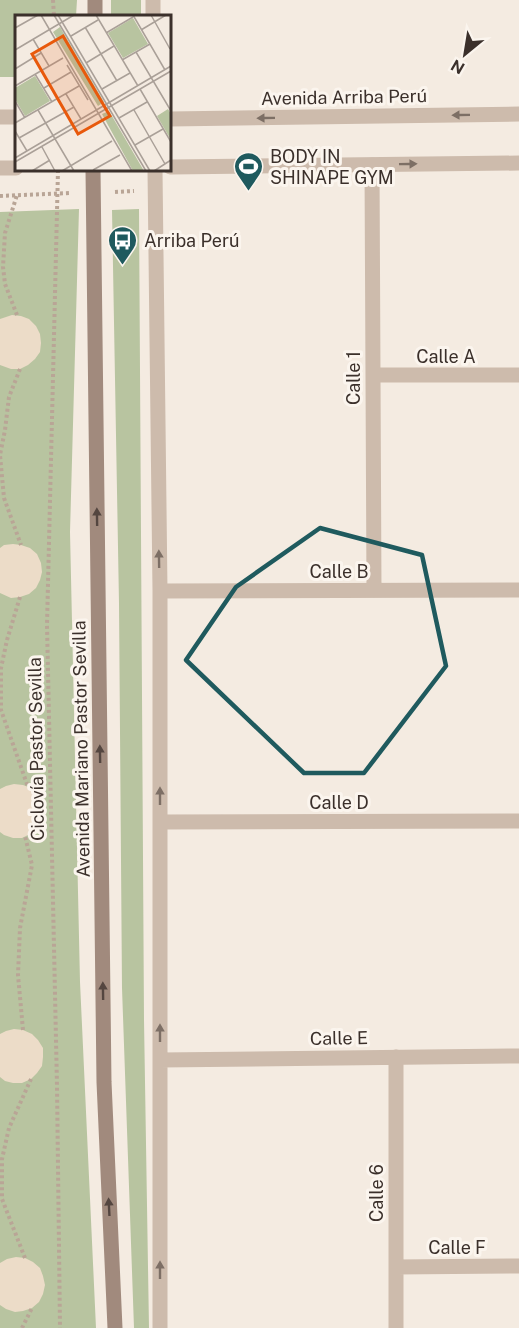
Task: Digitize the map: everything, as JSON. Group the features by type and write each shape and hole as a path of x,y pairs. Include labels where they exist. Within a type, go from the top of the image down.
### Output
{"main road":[{"name":"Avenida Mariano Pastor Sevilla","path":"93,171 104,1082 115,1328"}],"street":[{"name":"Avenida Arriba Perú","path":"171,119 519,114"},
{"path":"171,167 519,163"},
{"name":"Calle 1","path":"372,165 374,590"},
{"path":"155,171 160,591 160,1328"},
{"name":"Calle A","path":"373,375 519,375"},
{"name":"Calle B","path":"160,591 519,590"},
{"name":"Calle D","path":"160,822 519,821"},
{"name":"Calle E","path":"160,1060 519,1056"},
{"name":"Calle 6","path":"396,1057 396,1328"},
{"name":"Calle F","path":"396,1267 519,1266"}],"path":[{"path":"53,0 54,15"},
{"name":"Ciclovía Pastor Sevilla","path":"58,171 47,625 60,1328"},
{"path":"0,196 155,190"},
{"path":"17,195 5,233 3,267 5,284 17,315"},
{"path":"20,369 9,397 0,455 4,498 21,544"},
{"path":"20,597 1,668 1,710 28,787"},
{"path":"23,1030 18,975 20,928 32,865 25,836"},
{"path":"25,1258 2,1199 2,1159 9,1128 31,1079"},
{"path":"22,1328 32,1308"}],"highlighted area":[{"path":"320,528 422,555 446,666 364,773 304,773 186,660 236,587"}],"green space":[{"path":"0,0 77,0 76,15 15,15 15,77 0,77"},
{"path":"111,0 141,0 141,15 111,15"},
{"path":"79,209 70,532 80,982 96,1328 0,1328 0,212"},
{"path":"139,209 144,1020 149,1328 134,1328 122,988 119,603 112,210"}],"shaded area":[{"path":"12,315 29,319 40,334 40,352 28,365 20,369 0,365 0,319"},
{"path":"13,544 30,548 37,554 42,572 36,588 29,594 11,598 0,593 0,548"},
{"path":"14,784 31,788 42,803 42,820 37,828 22,838 13,838 0,832 0,789"},
{"path":"14,1029 32,1034 43,1048 42,1066 31,1079 22,1083 5,1081 0,1077 0,1034"},
{"path":"16,1257 25,1258 40,1268 45,1285 39,1302 32,1308 15,1312 0,1305 0,1263"}],"place":[{"name":"BODY IN SHINAPE GYM","path":"249,192"},
{"name":"Arriba Perú","path":"123,266"}]}
